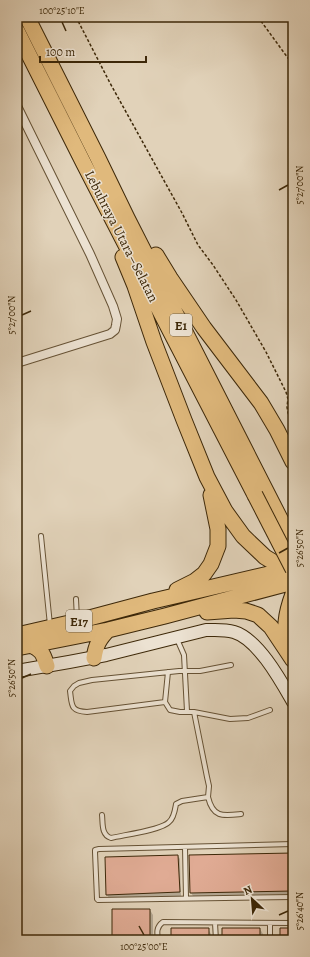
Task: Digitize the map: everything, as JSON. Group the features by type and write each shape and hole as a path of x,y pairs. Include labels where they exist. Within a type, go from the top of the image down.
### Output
{"highway":[{"name":"Lebuhraya Utara–Selatan","path":"27,17 98,158 260,493 292,573"},
{"name":"Lebuhraya Utara–Selatan","path":"17,32 84,164 260,493 293,544"},
{"path":"98,158 170,278 204,328 261,403 293,462"},
{"path":"84,164 135,286 154,342 207,477 225,511 242,536 265,557 292,573"},
{"path":"147,603 195,581 204,574 211,564 218,546 218,529 207,477"},
{"path":"147,603 292,573"},
{"path":"165,616 292,573"},
{"path":"293,594 286,616 286,638 293,660"},
{"name":"E17","path":"17,635 147,603"},
{"path":"165,616 234,610 246,611 258,615 271,627 293,660"},
{"name":"E17","path":"24,647 108,630 165,616"},
{"path":"100,656 97,643 108,630"},
{"path":"24,647 39,649 47,666"}],"main road":[{"path":"17,671 100,656 206,630 220,629 234,632 246,638 259,651 293,702"}],"street":[{"path":"17,106 90,254 113,306 117,319 115,330 110,334 17,363"}],"lane":[{"path":"40,536 50,628"},
{"path":"76,599 78,621"},
{"path":"176,638 184,656 187,711"},
{"path":"165,702 80,712 72,705 70,691 74,686 92,680 168,672 200,671 231,665"},
{"path":"168,672 165,702 170,710 194,712 230,719 248,718 270,710"},
{"path":"194,712 208,777 208,797 210,805 217,813 225,815 241,814"},
{"path":"102,815 104,832 111,838 147,831 165,825 170,822 176,804 182,801 208,797"},
{"path":"293,844 95,850 98,900 293,897"},
{"path":"185,847 186,898"},
{"path":"158,940 157,928 163,922 293,923"},
{"path":"216,923 216,940"},
{"path":"270,923 270,940"}],"path":[{"path":"76,17 110,83 198,244 236,300 266,352 286,392 288,399 288,414 293,424"},
{"path":"258,17 293,65"}],"building":[{"path":"293,853 293,891 190,893 189,855"},
{"path":"178,855 180,892 106,895 105,857"},
{"path":"112,909 150,909 150,940 112,940"},
{"path":"171,928 209,928 209,940 171,940"},
{"path":"222,928 260,928 260,940 222,940"},
{"path":"280,928 293,928 293,940 280,940"}]}
